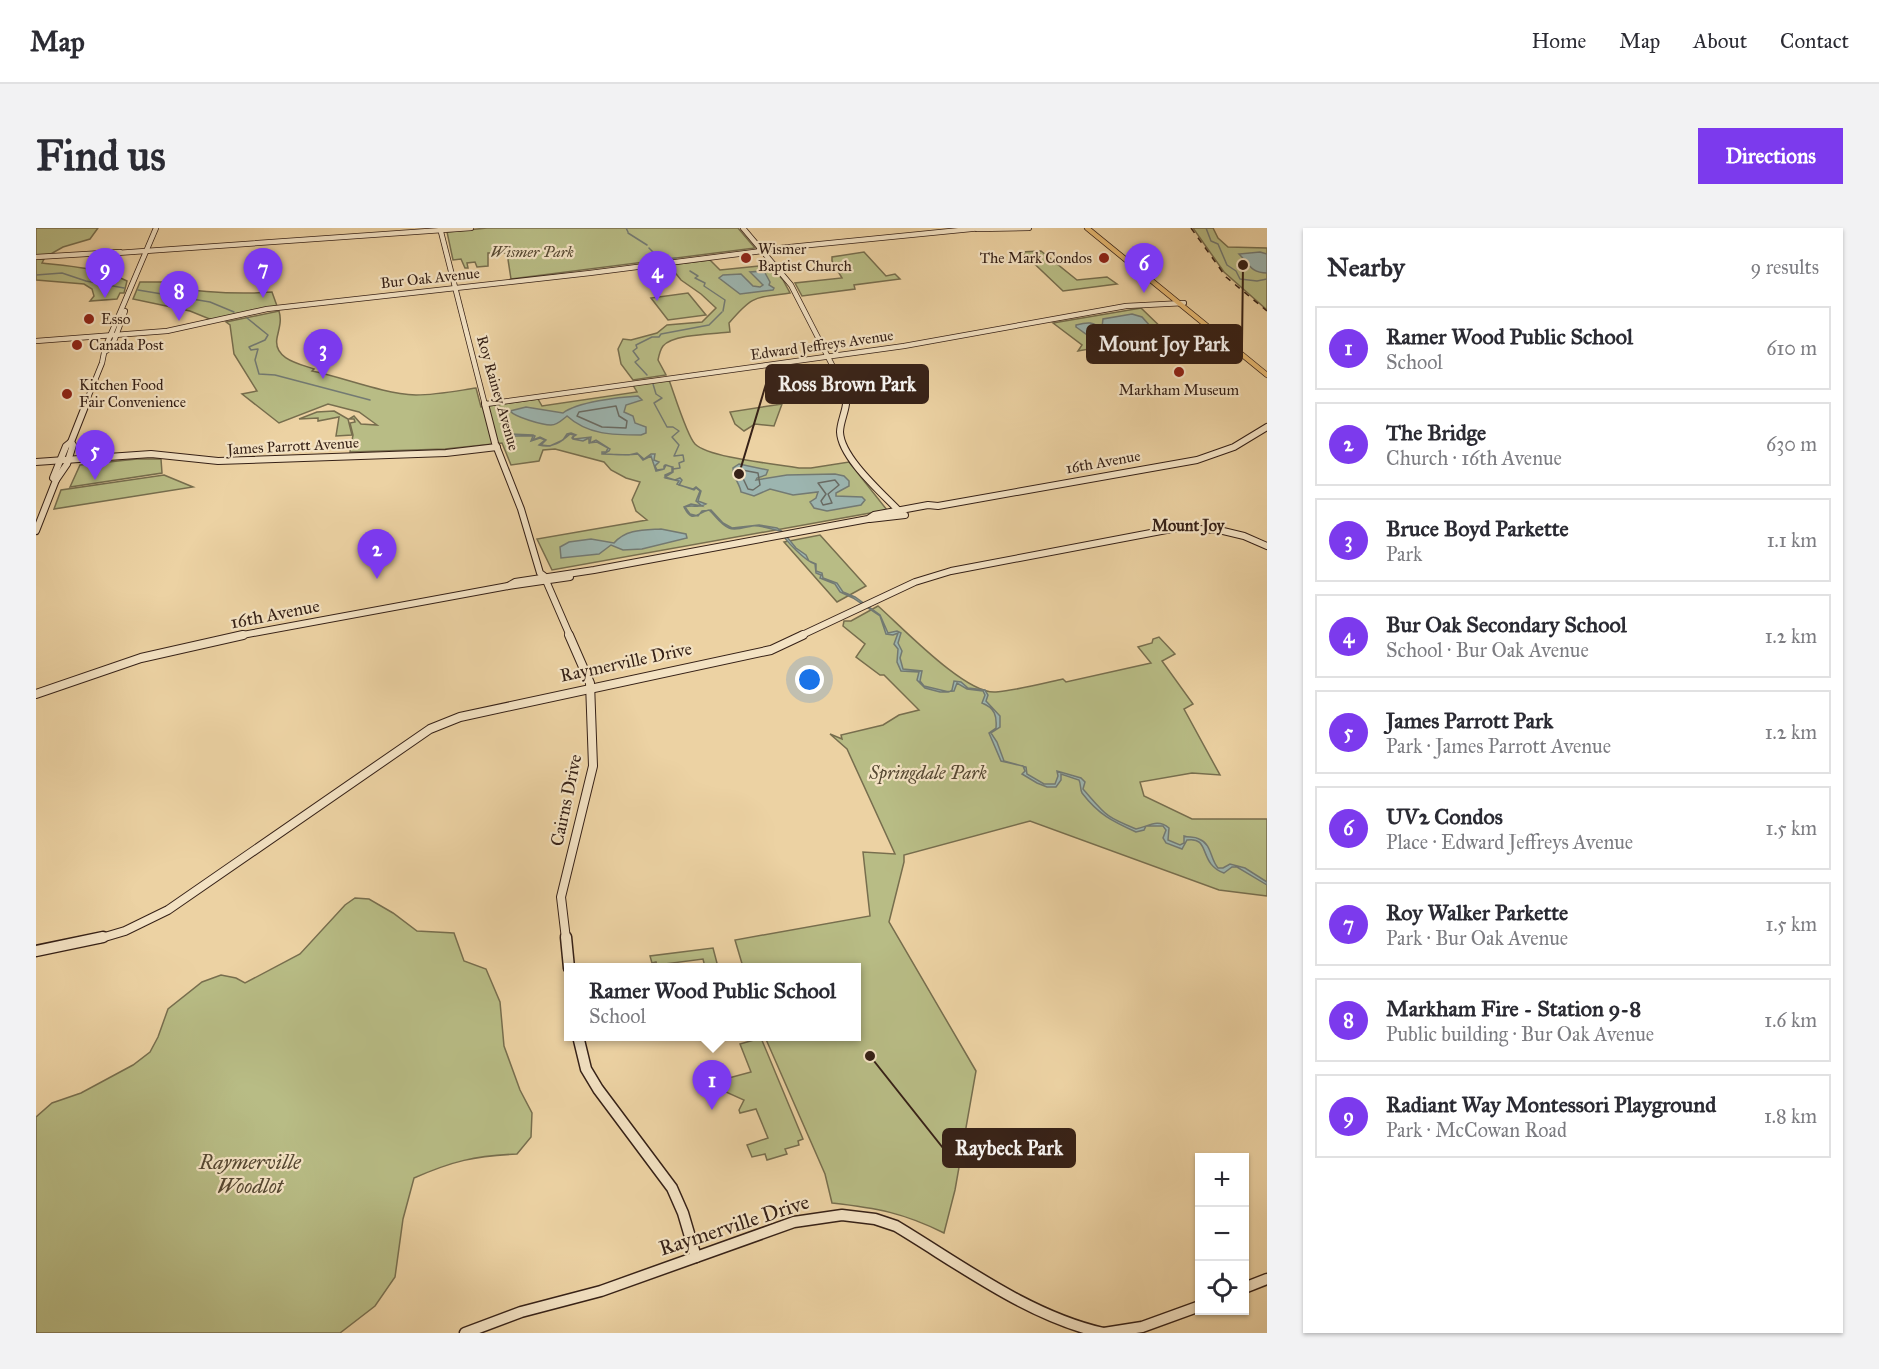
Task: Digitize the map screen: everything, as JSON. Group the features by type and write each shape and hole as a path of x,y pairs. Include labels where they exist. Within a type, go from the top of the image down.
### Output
{"main road":[{"path":"1087,228 1267,370"},
{"path":"1092,228 1267,375"}],"street":[{"path":"36,531 56,480 61,476 64,461 73,445 71,442 106,351 112,347 113,336 126,309 124,307 156,228"},
{"path":"36,257 471,228"},
{"path":"743,228 791,285 848,396 840,429 842,443 867,478 901,513"},
{"name":"Bur Oak Avenue","path":"976,229 981,228"},
{"name":"Bur Oak Avenue","path":"36,342 177,332 280,308 762,250 976,229 1029,228"},
{"name":"Roy Rainey Avenue","path":"441,229 494,438 539,563 540,573 545,579"},
{"name":"Edward Jeffreys Avenue","path":"486,404 827,357 1017,327 1126,306 1180,302"},
{"name":"16th Avenue","path":"36,692 163,653 256,632 1197,460 1234,447 1267,427"},
{"name":"James Parrott Avenue","path":"36,464 155,454 218,461 446,453 497,447"},
{"name":"Raymerville Drive","path":"36,951 124,931 168,910 379,763 430,729 446,722 477,712 771,650 915,582 951,572 1177,528 1219,530 1244,536 1267,546"},
{"name":"Cairns Drive","path":"545,579 575,646 590,689 592,766 561,897 568,963"},
{"path":"579,1041 586,1069 598,1089 672,1188 683,1213 696,1257"},
{"name":"Raymerville Drive","path":"465,1333 521,1312 601,1291 809,1218 842,1215 896,1226 974,1270 1041,1313 1059,1321 1104,1333 1142,1327 1195,1308"},
{"path":"1249,1286 1267,1279"}],"green space":[{"path":"36,228 98,228 90,239 63,247 49,255 36,256"},
{"name":"Wismer Park","path":"487,228 738,228 755,248 511,279 507,253 488,253 488,266 477,267 475,262 467,263 468,268 465,268 461,259 453,260 447,232"},
{"path":"1193,228 1213,228 1218,238 1228,247 1267,248 1267,310 1224,272"},
{"path":"1041,251 1077,280 1107,277 1117,284 1063,291 1022,252"},
{"path":"864,252 886,276 895,274 900,279 854,285 855,289 802,296 795,283 842,278 832,257"},
{"path":"36,259 44,259 42,263 107,273 127,281 124,293 120,293 117,299 90,301 94,296 92,289 84,284 36,280"},
{"path":"710,260 720,270 770,265 783,280 790,293 755,299 729,323 730,332 684,337 668,342 663,346 658,360 666,375 633,380 621,364 618,349 623,339 631,340 657,333 667,325 702,322 716,308 681,280 669,265"},
{"path":"140,282 170,282 165,287 205,292 272,292 277,306 212,320 190,311 133,299"},
{"path":"688,293 706,315 668,320 651,298"},
{"path":"1141,308 1169,335 1078,351 1082,345 1053,323"},
{"path":"279,311 277,345 283,356 295,363 314,369 312,371 403,394 424,395 476,388 481,407 538,399 542,406 637,392 633,385 669,380 688,432 695,444 703,449 728,457 799,468 849,462 887,510 552,570 537,539 647,520 636,511 632,500 640,482 611,470 604,462 555,449 543,450 539,461 511,465 502,443 445,449 350,452 353,435 350,423 355,422 354,419 349,419 354,416 361,424 377,425 359,412 328,404 279,423 242,394 257,391 234,354 230,325 226,322"},
{"path":"782,404 774,426 755,424 744,431 735,424 730,412"},
{"path":"334,411 348,419 352,435 336,436 339,417 318,421 318,418 299,419 317,412"},
{"path":"161,459 162,473 70,487 80,465"},
{"path":"164,475 193,487 54,509 61,490"},
{"path":"820,535 866,586 837,602 784,542"},
{"name":"Springdale Park","path":"878,606 934,658 968,683 983,690 996,692 1063,679 1066,682 1151,663 1138,647 1152,643 1153,639 1159,637 1175,654 1162,661 1193,704 1184,709 1220,775 1192,773 1140,782 1144,796 1192,819 1267,819 1267,896 1219,890 1030,821 904,855 889,922 976,1071 955,1190 944,1233 890,1212 832,1203 825,1174 767,1041 861,1041 861,963 742,963 735,940 870,916 863,852 895,854 847,749 830,734 842,739 841,735 883,725 899,715 919,710 884,675 880,675 856,657 865,644 843,626 844,621 851,621"},
{"name":"Raymerville Woodlot","path":"355,898 369,899 417,931 454,933 464,961 486,969 500,1002 504,1046 520,1090 532,1113 531,1137 517,1154 464,1160 414,1178 403,1219 395,1277 375,1306 340,1333 36,1333 36,1117 52,1103 81,1093 133,1065 150,1052 168,1009 202,982 221,975 236,978 245,983 300,954 345,905"},
{"path":"713,948 717,963 704,963 703,959 652,963 650,956"},
{"path":"762,1041 803,1139 798,1141 799,1145 785,1149 787,1154 767,1160 765,1154 752,1157 747,1145 768,1138 756,1109 740,1113 739,1110 744,1100 717,1088 714,1082 751,1072 740,1044"}],"water":[{"path":"1260,252 1267,254 1267,273 1254,270 1239,254"},
{"path":"764,271 773,290 740,294 719,278 723,275 741,274 753,286 760,287 763,285 750,272"},
{"path":"1132,314 1142,317 1152,328 1140,331 1127,325 1133,332 1115,333 1115,335 1097,339 1076,327 1076,325 1090,323 1102,330 1110,331 1102,327 1103,319"},
{"path":"638,396 642,400 626,405 624,412 633,416 635,423 646,427 646,433 641,435 601,433 583,427 567,416 556,424 547,425 523,418 510,411 526,407 563,413 588,403"},
{"path":"571,433 576,435 574,439 591,437 590,443 589,438 583,441 573,439 572,438 574,435 570,434 563,440 567,434"},
{"path":"511,434 533,435 535,436 533,440 540,437 546,440 541,445 549,446 539,445 545,440 540,438 531,441 533,436 509,436"},
{"path":"596,440 610,449 609,451 602,454 608,448 597,442 590,443"},
{"path":"637,453 644,459 655,454 654,460 659,462 655,466 657,470 664,469 656,471 651,456 643,460 638,454 630,455"},
{"path":"739,464 768,470 766,475 756,480 787,475 835,474 844,476 849,481 849,486 836,493 836,496 862,497 865,500 861,505 827,511 814,508 810,502 816,498 818,492 793,495 770,489 754,496 741,492 733,468"},
{"path":"665,478 682,480 679,485 677,484 679,481"},
{"path":"683,486 693,489 696,487 701,491 698,501 706,504 702,506 696,501 700,491 696,488 694,490"},
{"path":"691,504 702,506 685,507 690,514 696,516 690,515 684,507"},
{"path":"709,510 732,528 759,525 777,528 806,555 809,561 786,540 780,531 755,526 731,529 723,524"},
{"path":"661,529 686,534 687,538 642,549 623,550 611,545 599,554 561,558 560,547 569,542 591,539 614,543 630,533"},
{"path":"810,561 816,564 816,571 822,573 823,578 837,583 843,592 855,597 880,615 888,633 897,631 901,633 898,643 902,651 900,658 903,669 922,671 920,681 924,686 947,692 925,688 917,680 919,672 901,671 897,662 898,649 894,644 898,633 886,634 880,616 840,592 835,584 820,578 821,575 816,573 815,564"},
{"path":"954,681 961,682 968,688 985,690 988,695 986,701 1000,716 1000,727 991,733 1004,761 1019,765 1001,761 989,733 996,728 995,716 990,707 982,703 985,695 983,691 967,689 957,683 954,691 950,691"},
{"path":"1023,766 1026,767 1027,774 1044,784 1055,784 1057,771 1081,778 1085,782 1083,789 1106,814 1136,829 1146,826 1144,830 1136,832 1100,812 1082,793 1079,780 1061,774 1061,780 1056,787 1047,787 1022,774 1025,771"},
{"path":"1156,823 1165,825 1169,828 1168,840 1180,845 1184,843 1184,836 1199,839 1209,848 1218,868 1230,864 1245,868 1267,882 1267,885 1237,867 1232,867 1224,873 1216,869 1199,842 1187,840 1182,849 1166,843 1163,838 1166,830 1163,826 1146,826"}],"waterway":[{"path":"626,228 628,232"},
{"path":"1206,228 1211,241 1218,244 1227,265 1236,271 1240,279 1257,281 1267,279"},
{"path":"628,233 647,245"},
{"path":"649,248 655,254"},
{"path":"656,255 668,259 676,258"},
{"path":"690,271 698,276 695,278 705,283 704,286 725,300 723,311"},
{"path":"36,275 62,273 86,281 124,288"},
{"path":"138,290 210,302 234,312"},
{"path":"647,375 635,362 639,359 633,351 637,348 636,345 652,337 659,337 661,334 709,325 722,312"},
{"path":"247,318 268,335 265,340 249,347 251,350 258,349 255,360 259,374 275,375 370,400"},
{"path":"653,384 656,394 662,398 654,403 667,427 673,427 679,431 672,437 679,445 674,456 683,455 684,461 679,463 680,468 673,469"}],"railway":[{"path":"1191,228 1226,277 1267,311"}],"place":[{"name":"Wismer Baptist Church","path":"746,258"},
{"name":"The Mark Condos","path":"1104,258"},
{"name":"Mount Joy Park","path":"1243,265"},
{"name":"UV2 Condos","path":"1144,293"},
{"name":"Radiant Way Montessori Playground","path":"105,298"},
{"name":"Roy Walker Parkette","path":"263,298"},
{"name":"Bur Oak Secondary School","path":"657,301"},
{"name":"Esso","path":"89,319"},
{"name":"Markham Fire - Station 9-8","path":"179,321"},
{"name":"Canada Post","path":"77,345"},
{"name":"Markham Museum","path":"1179,372"},
{"name":"Bruce Boyd Parkette","path":"323,379"},
{"name":"Kitchen Food Fair Convenience","path":"67,394"},
{"name":"Ross Brown Park","path":"739,474"},
{"name":"James Parrott Park","path":"95,480"},
{"name":"The Bridge","path":"377,579"},
{"name":"Raybeck Park","path":"870,1056"},
{"name":"Ramer Wood Public School","path":"712,1110"}],"district":[{"name":"Mount Joy","path":"1188,525"}]}
